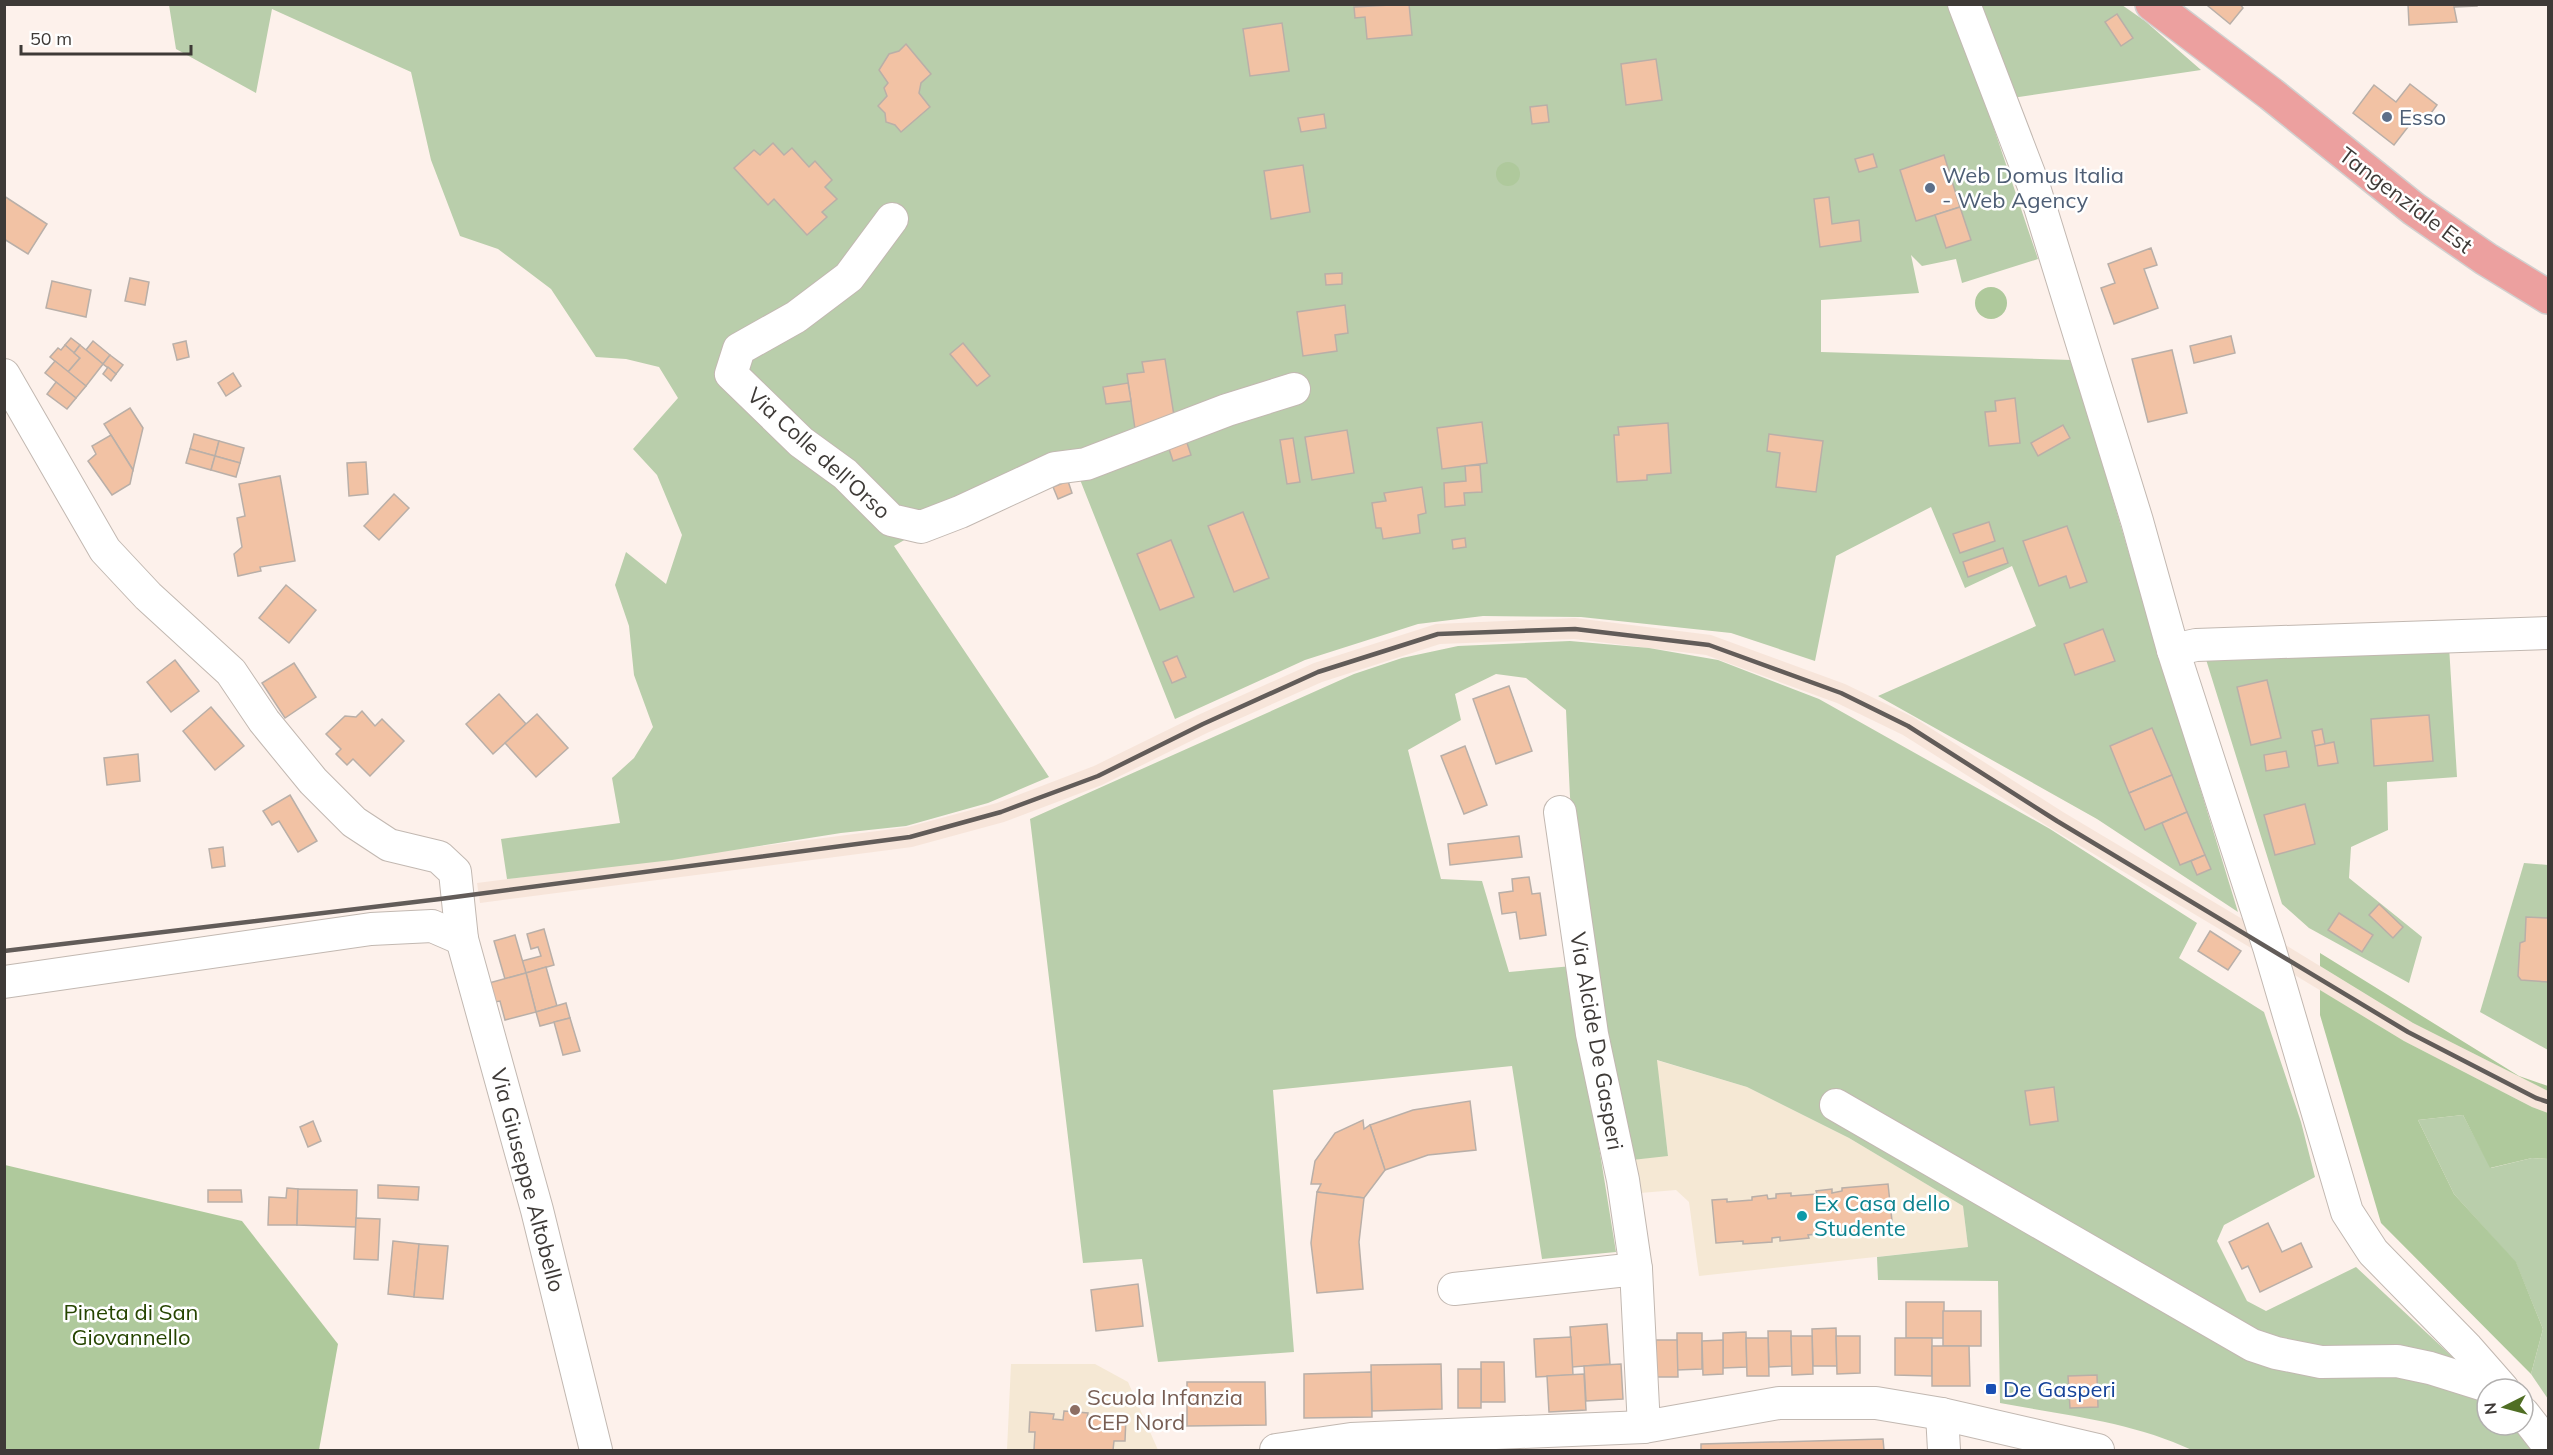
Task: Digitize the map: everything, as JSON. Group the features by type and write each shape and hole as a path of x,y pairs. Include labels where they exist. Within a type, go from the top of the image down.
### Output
{"main road":[{"name":"Tangenziale Est","path":"2152,4 2271,94 2414,209 2486,259 2548,297"}],"street":[{"path":"1964,4 2037,195 2137,521 2173,650 2269,946 2347,1212 2373,1252 2492,1377"},
{"name":"Via Colle dell'Orso","path":"892,219 849,277 796,317 739,349 731,374 801,442 845,474 891,520 921,527 960,512 1055,468 1086,464 1227,410 1293,389"},
{"name":"Via Giuseppe Altobello","path":"4,375 105,550 147,597 231,672 264,721 313,781 354,822 389,845 439,857 455,872 461,924 537,1210 596,1450"},
{"path":"2173,650 2196,645 2548,633"},
{"name":"Via Alcide De Gasperi","path":"1560,812 1592,1034 1623,1180 1636,1269 1644,1427"},
{"path":"4,982 371,929 461,924"},
{"path":"1836,1105 2252,1345 2276,1353 2320,1362 2414,1360 2467,1348"},
{"path":"1454,1289 1636,1269"},
{"path":"2414,1360 2429,1323 2427,1307"},
{"path":"2414,1360 2475,1381"},
{"path":"1276,1450 1351,1439 1644,1427 1676,1437 1779,1403 1876,1402 1942,1414 2098,1450"},
{"path":"1942,1414 1944,1450"},
{"path":"2535,1428 2548,1445"}],"shaded area":[{"path":"1575,618 1711,635 1845,684 1913,717 2063,812 2244,920 2251,948 2052,829 1903,735 1837,703 1706,655 1574,639 1440,644 1322,682 1207,733 1102,785 1004,822 912,847 480,903 477,883 908,827 997,803 1094,766 1198,715 1314,663 1436,624"},
{"path":"2274,938 2413,1023 2548,1091 2548,1113 2404,1041 2280,966"},
{"path":"1656,1060 1747,1087 1849,1138 1963,1206 1968,1247 1699,1276 1689,1202 1676,1190 1640,1193 1632,1160 1668,1155"},
{"name":"Scuola Infanzia CEP Nord","path":"1011,1364 1095,1364 1128,1382 1158,1450 1007,1450"}],"green space":[{"path":"169,5 2122,5 2145,21 2201,70 1985,102 2038,259 1962,283 1956,259 1922,266 1911,255 1919,293 1821,300 1821,352 2072,360 2238,912 2097,819 1878,696 2036,626 2012,566 1965,588 1931,507 1836,556 1815,661 1731,633 1581,617 1483,616 1418,624 1305,660 1175,719 1071,457 1020,473 894,546 1049,777 988,803 906,826 841,833 672,860 507,879 501,839 620,823 612,778 634,758 653,727 634,675 629,626 615,585 626,552 666,584 682,535 657,475 633,449 678,398 659,367 626,359 596,357 551,289 498,249 460,236 431,160 411,72 272,9 256,93 176,49"},
{"path":"1508,162 1517,165 1520,174 1517,183 1508,186 1499,183 1496,174 1499,165"},
{"path":"1991,287 2002,292 2007,303 2002,314 1991,319 1980,314 1975,303 1980,292"},
{"path":"1570,641 1649,648 1718,660 1819,699 2050,829 2197,923 2179,958 2264,1012 2301,1122 2315,1177 2224,1225 2217,1241 2247,1301 2266,1311 2356,1267 2475,1378 2475,1437 2532,1437 2541,1450 2192,1450 2169,1440 2122,1426 2000,1403 1998,1281 1878,1280 1877,1257 1968,1247 1963,1206 1849,1138 1747,1087 1657,1060 1668,1156 1632,1160 1604,1049 1570,797 1566,710 1526,678 1496,674 1455,694 1461,720 1408,750 1441,879 1482,881 1509,972 1572,966 1616,1252 1542,1259 1512,1066 1273,1090 1294,1352 1158,1362 1142,1259 1083,1263 1030,819 1354,674 1402,658 1458,646"},
{"path":"2449,646 2457,777 2387,782 2388,830 2351,847 2349,878 2422,937 2409,983 2309,928 2282,904 2204,653"},
{"path":"2524,863 2548,865 2548,1050 2480,1012"},
{"path":"2320,953 2519,1076 2548,1086 2548,1091 2413,1023 2320,966"},
{"path":"2320,990 2404,1041 2548,1113 2548,1159 2532,1158 2490,1168 2463,1115 2418,1120 2454,1194 2516,1262 2543,1329 2531,1374 2381,1223 2320,1015"},
{"path":"2463,1115 2491,1168 2532,1158 2548,1159 2548,1399 2531,1374 2543,1329 2516,1263 2454,1194 2418,1120"},
{"name":"Pineta di San Giovannello","path":"5,1165 242,1221 338,1344 319,1450 5,1450"}],"building":[{"path":"1409,4 1412,35 1367,39 1365,17 1355,18 1354,7"},
{"path":"2210,4 2240,4 2243,8 2230,24 2208,6"},
{"path":"2408,4 2477,4 2477,6 2454,7 2457,22 2409,25"},
{"path":"2117,14 2133,38 2121,46 2105,22"},
{"path":"1282,23 1289,71 1250,76 1243,29"},
{"path":"906,44 931,74 921,83 919,93 930,107 901,132 895,125 886,122 885,113 878,106 887,96 884,88 888,83 879,70 889,54 899,51"},
{"path":"1656,59 1662,100 1626,105 1621,64"},
{"name":"Esso","path":"2410,84 2437,105 2426,120 2418,114 2394,145 2353,113 2374,85 2396,102"},
{"path":"1547,105 1549,122 1532,124 1530,107"},
{"path":"1324,114 1326,128 1301,132 1298,118"},
{"path":"773,143 784,155 792,148 809,167 815,161 832,180 825,187 837,199 822,212 827,217 807,235 774,199 768,205 734,168 754,150 760,155"},
{"path":"1873,154 1877,167 1859,172 1855,159"},
{"name":"Web Domus Italia - Web Agency","path":"1944,155 1960,207 1916,221 1900,170"},
{"path":"1303,165 1310,212 1271,219 1264,171"},
{"path":"4,196 47,224 28,254 4,239"},
{"path":"1829,197 1832,224 1859,220 1861,241 1820,247 1814,199"},
{"path":"1960,207 1971,240 1946,248 1935,215"},
{"path":"2151,248 2157,265 2144,269 2158,308 2114,324 2101,288 2115,283 2108,264"},
{"path":"1342,273 1342,284 1326,285 1325,274"},
{"path":"130,278 149,282 145,305 125,301"},
{"path":"52,281 91,290 86,317 46,308"},
{"path":"1345,305 1348,333 1335,335 1337,351 1303,356 1297,312"},
{"path":"2231,336 2235,353 2194,363 2190,346"},
{"path":"71,338 80,345 74,353 65,345"},
{"path":"93,341 110,355 103,364 86,350"},
{"path":"186,341 189,357 177,360 173,344"},
{"path":"963,343 990,376 977,386 950,354"},
{"path":"65,345 80,358 68,372 50,357 58,348 61,350"},
{"path":"80,345 103,364 86,386 68,372 80,358 74,353"},
{"path":"2172,350 2187,413 2148,422 2132,359"},
{"path":"110,355 123,365 116,374 103,364"},
{"path":"1165,359 1175,422 1135,429 1127,374 1144,372 1142,362"},
{"path":"55,361 86,386 76,398 45,373"},
{"path":"108,367 116,374 111,381 103,374"},
{"path":"233,373 241,386 226,396 218,383"},
{"path":"56,382 76,398 67,409 47,394"},
{"path":"1128,383 1131,401 1106,404 1103,387"},
{"path":"2015,398 2020,443 1989,446 1985,412 1996,411 1995,401"},
{"path":"130,408 143,428 133,470 104,424"},
{"path":"1482,422 1487,463 1442,469 1437,428"},
{"path":"1668,423 1671,473 1647,475 1647,480 1617,482 1614,435 1619,435 1618,427"},
{"path":"2063,425 2070,438 2038,456 2031,443"},
{"path":"1347,430 1354,473 1312,480 1305,437"},
{"path":"194,434 219,441 215,456 190,449"},
{"path":"1769,434 1823,441 1816,492 1776,487 1780,453 1767,451"},
{"path":"111,435 133,470 130,484 112,495 88,461 96,454 92,446"},
{"path":"1185,437 1191,455 1173,461 1167,443"},
{"path":"1293,438 1300,482 1287,484 1280,440"},
{"path":"219,441 244,448 240,463 215,456"},
{"path":"190,449 215,456 211,470 186,463"},
{"path":"215,456 240,463 236,477 211,470"},
{"path":"366,462 368,494 349,496 347,463"},
{"path":"1480,465 1482,492 1464,493 1465,505 1445,507 1444,483 1466,481 1465,466"},
{"path":"280,476 295,561 260,567 261,571 238,576 234,554 242,547 237,518 245,516 239,484"},
{"path":"1068,481 1072,493 1058,499 1053,487"},
{"path":"1422,487 1426,513 1418,515 1420,533 1383,539 1381,528 1376,528 1372,503 1386,501 1384,493"},
{"path":"394,494 409,508 379,540 364,526"},
{"path":"1243,512 1269,578 1234,592 1208,526"},
{"path":"1989,522 1995,541 1960,553 1953,534"},
{"path":"2067,526 2087,582 2070,588 2066,576 2039,586 2023,541"},
{"path":"1465,538 1466,547 1453,549 1452,540"},
{"path":"1171,540 1194,597 1160,610 1137,554"},
{"path":"2003,548 2008,563 1968,577 1963,562"},
{"path":"286,585 316,610 289,643 259,618"},
{"path":"2103,629 2115,661 2075,675 2064,644"},
{"path":"1177,656 1186,677 1172,683 1163,662"},
{"path":"175,660 199,691 171,712 147,682"},
{"path":"294,663 316,697 285,718 262,683"},
{"path":"2267,680 2281,738 2251,745 2237,687"},
{"path":"1509,686 1532,751 1496,764 1473,699"},
{"path":"499,694 526,724 493,754 466,724"},
{"path":"211,707 244,746 215,770 183,731"},
{"path":"362,711 375,726 382,719 404,741 370,776 353,759 347,765 336,754 341,749 326,734 345,716 356,717"},
{"path":"537,714 568,748 536,777 505,743"},
{"path":"2429,715 2433,761 2374,766 2371,719"},
{"path":"2152,728 2172,775 2129,793 2110,746"},
{"path":"2322,729 2325,744 2315,746 2312,731"},
{"path":"2334,742 2338,763 2318,766 2315,746"},
{"path":"1465,746 1487,805 1464,814 1441,756"},
{"path":"2286,751 2289,767 2266,771 2264,755"},
{"path":"138,754 140,781 107,785 104,758"},
{"path":"2172,775 2187,812 2145,830 2129,793"},
{"path":"290,795 317,841 298,852 279,821 272,825 263,811"},
{"path":"2305,804 2315,844 2275,855 2264,815"},
{"path":"2187,812 2205,855 2180,865 2162,823"},
{"path":"1519,836 1522,857 1450,865 1448,844"},
{"path":"223,847 225,866 212,868 209,849"},
{"path":"2205,855 2211,869 2197,875 2191,861"},
{"path":"1529,877 1532,894 1540,893 1546,935 1520,939 1516,912 1502,914 1499,893 1513,891 1512,879"},
{"path":"2379,904 2403,927 2393,938 2369,915"},
{"path":"2339,913 2373,935 2362,952 2328,930"},
{"path":"2526,917 2548,918 2548,982 2521,980 2518,976 2520,943 2525,941"},
{"path":"544,929 554,965 526,973 522,961 541,956 538,947 531,949 527,934"},
{"path":"2210,931 2241,951 2228,970 2198,951"},
{"path":"515,935 526,973 505,979 494,941"},
{"path":"546,967 557,1006 536,1012 526,973"},
{"path":"526,973 536,1012 505,1020 500,1001 495,1002 489,983"},
{"path":"566,1003 570,1018 540,1026 536,1012"},
{"path":"570,1018 580,1051 563,1055 554,1022"},
{"path":"2054,1087 2058,1121 2030,1125 2025,1091"},
{"path":"1470,1101 1476,1150 1428,1155 1385,1170 1370,1125 1413,1110"},
{"path":"1363,1120 1364,1129 1370,1125 1385,1170 1364,1198 1317,1192 1321,1184 1311,1184 1315,1161 1335,1133"},
{"path":"313,1121 321,1141 308,1147 300,1127"},
{"name":"Ex Casa dello Studente","path":"1888,1184 1893,1230 1846,1235 1846,1231 1780,1241 1780,1237 1772,1238 1772,1242 1716,1243 1712,1200 1727,1199 1727,1202 1752,1200 1752,1197 1767,1195 1768,1199 1776,1198 1776,1194 1791,1193 1791,1196 1817,1194 1816,1191 1832,1189 1832,1193 1842,1191 1842,1188"},
{"path":"378,1185 419,1187 418,1200 378,1198"},
{"path":"287,1188 298,1189 297,1225 268,1225 269,1197 286,1198"},
{"path":"298,1189 357,1190 356,1227 297,1225"},
{"path":"208,1190 241,1190 242,1202 208,1202"},
{"path":"1317,1192 1364,1198 1359,1242 1363,1289 1317,1293 1311,1243"},
{"path":"356,1218 380,1219 378,1260 354,1259"},
{"path":"2268,1223 2282,1252 2301,1243 2312,1267 2260,1292 2248,1266 2242,1269 2229,1242"},
{"path":"393,1241 419,1244 414,1297 388,1294"},
{"path":"419,1244 448,1246 443,1299 414,1297"},
{"path":"1138,1284 1143,1326 1096,1331 1091,1290"},
{"path":"1906,1302 1944,1302 1944,1338 1906,1338"},
{"path":"1943,1311 1981,1311 1981,1346 1943,1346"},
{"path":"1607,1324 1610,1364 1572,1367 1570,1327"},
{"path":"1836,1328 1837,1366 1813,1366 1812,1329"},
{"path":"1768,1331 1791,1331 1792,1366 1769,1367"},
{"path":"1746,1332 1747,1367 1723,1368 1723,1333"},
{"path":"1677,1333 1702,1333 1702,1369 1677,1370"},
{"path":"1791,1336 1812,1336 1813,1374 1792,1375"},
{"path":"1836,1336 1860,1336 1860,1373 1837,1374"},
{"path":"1571,1337 1573,1375 1536,1377 1534,1339"},
{"path":"1746,1338 1768,1338 1769,1376 1747,1376"},
{"path":"1895,1338 1932,1338 1932,1376 1895,1375"},
{"path":"1656,1340 1677,1340 1678,1377 1656,1377"},
{"path":"1723,1340 1723,1374 1703,1375 1702,1341"},
{"path":"1932,1346 1969,1346 1970,1386 1932,1386"},
{"path":"1481,1362 1504,1362 1505,1402 1481,1402"},
{"path":"1441,1364 1442,1409 1372,1411 1371,1365"},
{"path":"1621,1364 1623,1399 1586,1401 1584,1366"},
{"path":"1458,1369 1481,1369 1481,1408 1458,1408"},
{"path":"1371,1372 1372,1417 1304,1418 1304,1374"},
{"path":"1584,1374 1586,1410 1549,1412 1547,1376"},
{"path":"2097,1375 2098,1407 2070,1408 2068,1376"},
{"path":"1187,1382 1265,1382 1266,1425 1187,1426"},
{"path":"1064,1411 1088,1413 1087,1418 1102,1419 1102,1415 1126,1417 1125,1441 1114,1441 1113,1450 1034,1450 1035,1432 1029,1432 1030,1412 1054,1414 1053,1419 1063,1420"},
{"path":"1883,1439 1884,1450 1701,1450 1701,1444"}],"railway":[{"path":"4,951 440,899 910,837 1001,812 1098,776 1203,724 1318,672 1438,634 1575,629 1709,645 1841,693 1908,726 2057,821 2408,1032 2548,1102"}],"place":[{"name":"Esso","path":"2387,117"},
{"name":"Web Domus Italia - Web Agency","path":"1930,188"},
{"name":"Ex Casa dello Studente","path":"1802,1216"},
{"name":"De Gasperi","path":"1991,1389"},
{"name":"Scuola Infanzia CEP Nord","path":"1075,1410"}]}
